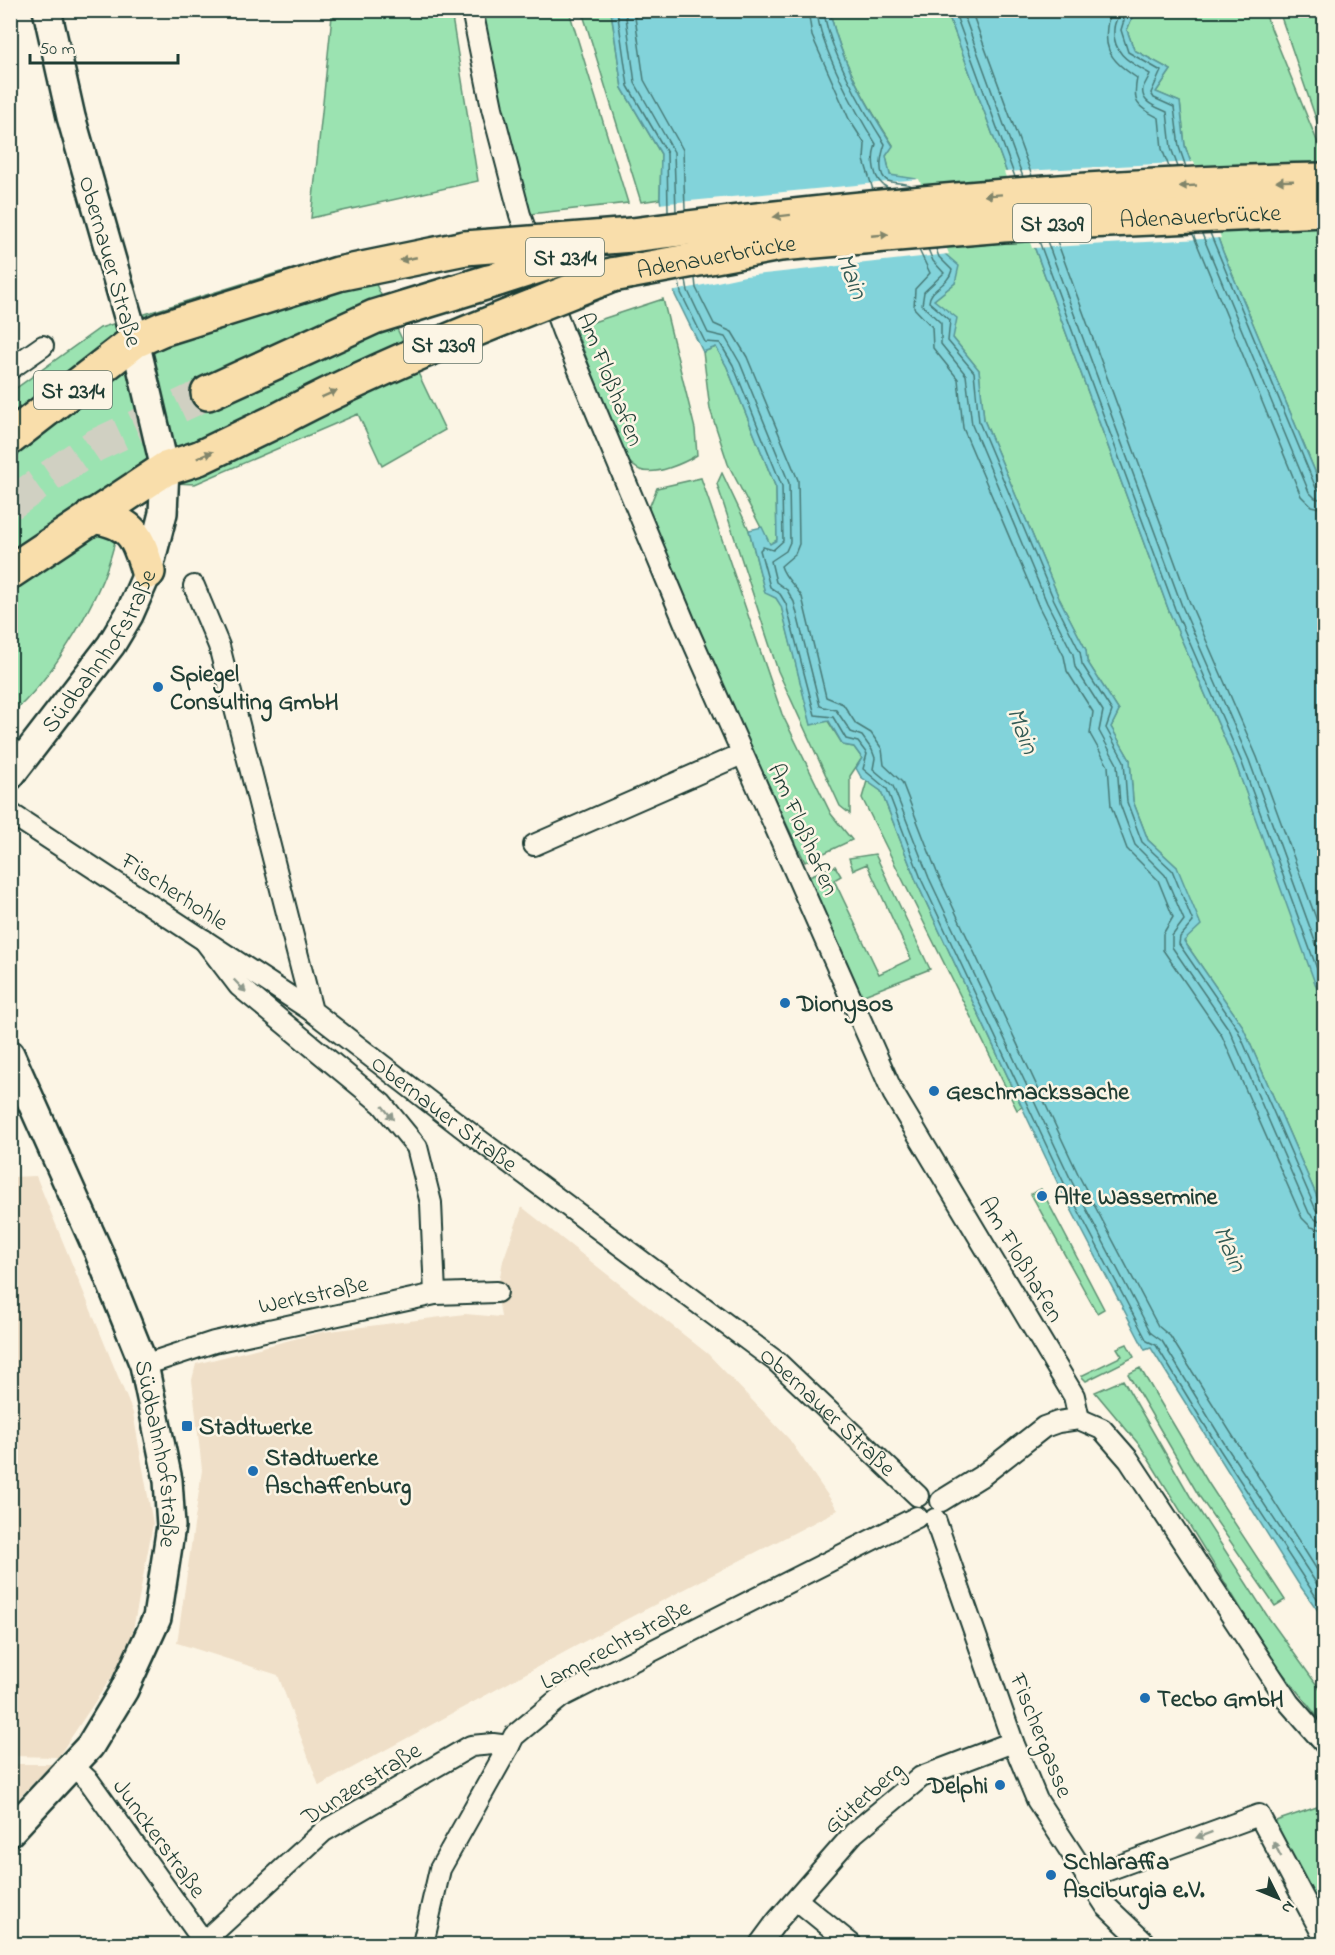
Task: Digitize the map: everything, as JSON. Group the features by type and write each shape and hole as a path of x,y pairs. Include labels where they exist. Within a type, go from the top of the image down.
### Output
{"highway":[{"name":"Adenauerbrücke","path":"632,235 840,209 992,195 1324,180"},
{"name":"Adenauerbrücke","path":"612,274 702,256 780,244 1003,225 1324,210"},
{"path":"135,341 180,322 338,274 465,248 632,235"},
{"name":"St 2314","path":"208,393 374,317 632,235"},
{"name":"St 2314","path":"311,347 504,296 612,274"},
{"name":"St 2309","path":"153,477 208,454 322,397 414,356 612,274"},
{"name":"St 2314","path":"10,438 135,341"},
{"path":"10,572 153,477"},
{"path":"92,516 112,519 124,525 140,543 148,572"}],"street":[{"name":"Obernauer Straße","path":"46,10 94,202 135,341 153,477 163,513"},
{"name":"Am Floßhafen","path":"472,10 492,108 520,215 563,332 742,754 893,1093 1070,1389 1077,1403 1079,1419"},
{"path":"10,369 43,346"},
{"name":"Südbahnhofstraße","path":"10,776 111,645 148,572 163,513"},
{"path":"194,586 219,646 312,1011"},
{"name":"Am Floßhafen","path":"534,845 742,754"},
{"name":"Fischerhohle","path":"10,813 312,1011"},
{"name":"Obernauer Straße","path":"204,940 239,986 382,1104 417,1147 430,1203 435,1294"},
{"name":"Obernauer Straße","path":"312,1011 471,1134 777,1362 918,1496 913,1509 931,1512"},
{"name":"Südbahnhofstraße","path":"10,1054 94,1242 144,1365 168,1480 171,1526 166,1571 157,1618 124,1690 90,1746 10,1832"},
{"name":"Werkstraße","path":"144,1365 214,1342 435,1294 497,1292"},
{"path":"1079,1419 1102,1429 1129,1460 1288,1703 1324,1743"},
{"name":"Lamprechtstraße","path":"423,1944 440,1869 514,1736 561,1697 931,1512 1044,1427 1079,1419"},
{"name":"Fischergasse","path":"931,1512 1013,1742 1037,1800 1106,1906 1146,1944"},
{"name":"Güterberg","path":"760,1944 854,1833 921,1778 1013,1742"},
{"name":"Dunzerstraße","path":"202,1943 324,1831 471,1746 493,1744 509,1746"},
{"name":"Junckerstraße","path":"73,1766 89,1781 202,1943"},
{"path":"1086,1878 1259,1815 1324,1938"},
{"path":"797,1900 851,1944"}],"shaded area":[{"path":"36,1176 133,1413 153,1524 129,1651 58,1757 11,1756 10,1177"},
{"path":"522,1207 708,1354 789,1439 838,1510 598,1634 319,1786 278,1675 177,1643 202,1470 192,1380 196,1364 322,1332 465,1314 501,1317 497,1292 503,1261"},
{"path":"10,1764 52,1764 11,1806"}],"green space":[{"path":"348,10 451,11 478,181 311,218 332,16"},
{"path":"483,11 569,11 628,203 530,214 497,90"},
{"path":"582,11 611,11 622,88 661,154 660,199 641,202"},
{"path":"830,11 947,11 1169,611 1236,765 1319,989 1324,1008 1324,1213 1242,1025 1184,941 1177,867 1148,840 1133,801 1130,760 1111,727 1119,711 1087,661 1086,650 1059,598 984,420 979,370 953,338 934,300 955,283 944,253 890,175 886,156 893,145 873,114 847,64"},
{"path":"1132,11 1264,11 1324,158 1324,493 1223,252 1185,146 1180,102 1156,92 1171,70 1134,50 1127,30 1133,16"},
{"path":"1279,11 1324,11 1324,142"},
{"path":"363,257 445,430 382,466 358,414 195,484 129,481 112,552 93,601 55,664 26,700 11,714 11,392 100,328 280,272"},
{"path":"663,299 695,429 697,455 670,468 647,471 636,468 625,458 575,328"},
{"path":"716,347 727,367 776,488 777,540 770,545 728,464 710,409 703,352"},
{"path":"722,473 749,530 765,592 776,598 781,605 811,724 828,721 843,745 854,747 862,758 850,776 850,814 840,806 778,671 717,484"},
{"path":"701,478 782,714 831,814 852,840 805,862 734,715 647,513 657,488"},
{"path":"867,781 881,791 917,883 1022,1107 1017,1110 862,798"},
{"path":"875,854 930,969 859,997 809,876 835,866 841,876 834,880 879,974 911,959 867,864 853,870 849,858"},
{"path":"1041,1189 1104,1309 1097,1313 1031,1194"},
{"path":"1127,1344 1134,1357 1086,1381 1081,1376 1122,1356 1117,1348"},
{"path":"1140,1368 1209,1484 1285,1600 1275,1606 1199,1496 1128,1374"},
{"path":"1123,1380 1190,1496 1268,1617 1324,1695 1324,1725 1274,1662 1141,1447 1095,1392"},
{"path":"1317,1807 1324,1827 1324,1906 1319,1908 1273,1822"}],"water":[{"name":"Main","path":"611,11 830,11 847,64 873,115 893,146 886,156 890,175 916,179 944,253 959,266 955,283 934,300 957,318 953,338 979,370 984,420 1059,598 1086,650 1087,661 1119,711 1111,727 1130,760 1133,801 1148,840 1177,867 1201,925 1184,941 1242,1025 1324,1213 1324,1619 1298,1583 1151,1348 1145,1350 1060,1188 917,883 881,791 861,777 856,768 862,758 854,747 843,745 829,721 811,725 781,606 776,598 765,593 749,530 762,527 770,544 777,540 776,488 727,367 716,347 703,352 675,295 660,199 661,154 622,88"},
{"path":"947,11 1132,11 1133,15 1127,30 1134,50 1171,70 1156,92 1180,102 1185,146 1223,252 1324,493 1324,1008 1236,765 1169,611"}],"pier":[{"path":"1194,162 1221,238 1032,248 1004,172"},
{"path":"919,179 949,254 745,276 671,292 658,204"}],"tunnel":[{"path":"10,504 94,446 208,393"}],"place":[{"name":"Spiegel Consulting GmbH","path":"158,687"},
{"name":"Dionysos","path":"785,1003"},
{"name":"Geschmackssache","path":"934,1091"},
{"name":"Alte Wassermine","path":"1042,1196"},
{"name":"Stadtwerke","path":"187,1426"},
{"name":"Stadtwerke Aschaffenburg","path":"253,1471"},
{"name":"Tecbo GmbH","path":"1145,1698"},
{"name":"Delphi","path":"1000,1785"},
{"name":"Schlaraffia Asciburgia e.V.","path":"1051,1875"}]}
